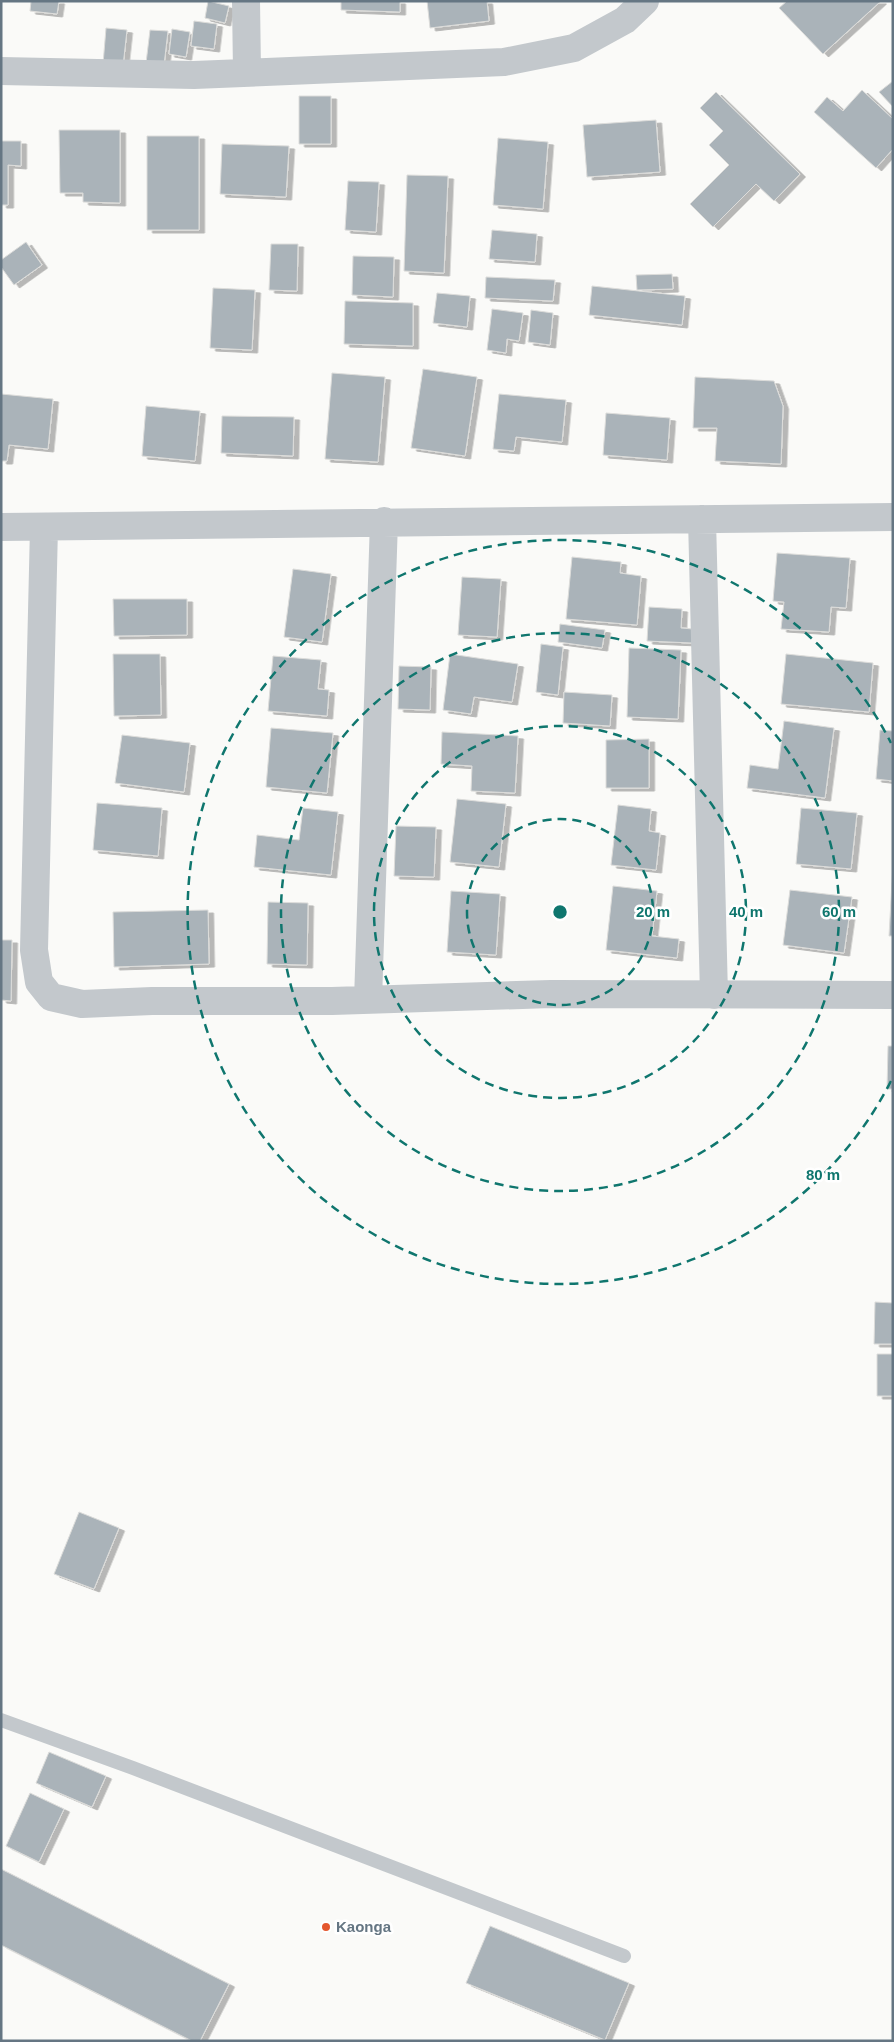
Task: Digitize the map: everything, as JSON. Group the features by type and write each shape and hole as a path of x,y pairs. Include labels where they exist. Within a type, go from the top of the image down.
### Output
{"street":[{"path":"246,1 247,72"},
{"path":"1,71 194,75 504,62 574,48 625,20 645,1"},
{"path":"1,528 893,517"},
{"path":"702,519 714,995"},
{"path":"368,1000 384,522"},
{"path":"44,527 34,950 39,982 51,997 82,1004 152,1000 368,1000 551,994 893,995"}],"lane":[{"path":"1,1720 133,1768 624,1956"}],"building":[{"path":"31,1 59,1 57,14 30,11"},
{"path":"208,1 229,6 225,23 205,18"},
{"path":"341,1 400,1 400,12 341,10"},
{"path":"427,1 487,1 489,21 430,28"},
{"path":"787,1 881,1 823,54 779,8"},
{"path":"194,21 217,24 214,49 191,46"},
{"path":"106,28 127,30 123,66 103,64"},
{"path":"172,29 190,32 186,57 169,54"},
{"path":"150,30 168,31 164,65 146,63"},
{"path":"893,81 893,107 879,92"},
{"path":"862,90 893,119 893,149 876,168 814,112 827,97 843,111"},
{"path":"716,92 800,174 774,201 756,184 713,227 690,204 729,165 709,145 723,131 700,108"},
{"path":"299,96 331,96 331,144 299,144"},
{"path":"656,120 660,172 587,177 583,125"},
{"path":"59,130 120,130 120,203 83,202 83,193 60,193"},
{"path":"147,136 199,136 199,230 147,230"},
{"path":"498,138 548,142 543,209 493,205"},
{"path":"1,141 21,141 21,166 8,165 8,205 1,205"},
{"path":"222,144 289,146 286,197 220,194"},
{"path":"407,175 448,176 444,273 404,271"},
{"path":"348,181 379,182 376,232 345,230"},
{"path":"492,230 537,234 535,262 489,259"},
{"path":"26,242 42,265 14,285 1,267 1,260"},
{"path":"271,244 298,244 297,291 269,290"},
{"path":"353,256 394,257 393,297 352,295"},
{"path":"672,274 673,289 637,290 636,275"},
{"path":"486,277 555,280 553,301 485,298"},
{"path":"592,286 685,296 682,325 589,315"},
{"path":"213,288 255,290 252,350 210,348"},
{"path":"437,293 470,296 467,327 433,323"},
{"path":"345,301 413,303 413,346 344,344"},
{"path":"492,309 523,313 519,341 507,339 506,353 487,350"},
{"path":"531,310 553,313 550,345 528,342"},
{"path":"423,369 477,377 465,456 411,448"},
{"path":"332,373 385,377 378,462 325,459"},
{"path":"695,377 774,381 783,406 781,464 715,461 717,428 693,428"},
{"path":"1,394 53,399 48,449 9,445 7,461 1,461"},
{"path":"499,394 566,400 562,442 516,437 514,451 493,449"},
{"path":"146,406 200,411 195,461 142,456"},
{"path":"606,413 670,418 667,460 603,455"},
{"path":"222,416 294,417 293,456 221,453"},
{"path":"777,553 850,558 846,608 831,607 829,632 781,629 784,602 773,601"},
{"path":"572,557 621,562 620,573 641,576 637,625 566,619"},
{"path":"293,569 331,574 322,642 284,637"},
{"path":"462,577 501,579 497,637 458,635"},
{"path":"113,599 187,599 187,635 114,636"},
{"path":"649,607 682,609 681,628 693,629 692,643 647,641"},
{"path":"560,624 605,630 602,648 558,642"},
{"path":"541,644 563,647 558,695 536,692"},
{"path":"629,648 681,650 678,719 627,717"},
{"path":"113,654 160,654 161,715 114,716"},
{"path":"450,654 518,664 512,702 474,697 471,714 443,710"},
{"path":"786,654 873,663 869,712 781,704"},
{"path":"273,656 321,660 318,689 329,690 327,716 268,711"},
{"path":"399,666 431,667 430,710 398,709"},
{"path":"564,692 612,695 610,726 563,723"},
{"path":"784,721 834,728 825,798 747,788 750,765 778,769"},
{"path":"271,728 333,733 327,793 266,787"},
{"path":"880,730 893,731 893,781 876,779"},
{"path":"442,732 518,736 515,793 471,791 472,766 441,764"},
{"path":"122,735 190,743 184,792 115,783"},
{"path":"649,739 649,788 606,788 606,740"},
{"path":"457,799 506,804 499,867 450,862"},
{"path":"97,803 162,808 158,856 93,850"},
{"path":"618,805 651,809 649,831 660,833 656,870 611,865"},
{"path":"303,808 338,812 331,875 254,867 257,835 299,840"},
{"path":"801,808 857,813 851,869 796,864"},
{"path":"396,826 436,827 434,877 394,876"},
{"path":"893,863 893,936 889,936"},
{"path":"613,886 657,891 652,936 679,939 677,958 606,950"},
{"path":"790,890 852,897 844,953 783,945"},
{"path":"451,891 500,894 496,955 447,952"},
{"path":"268,902 308,903 307,965 267,964"},
{"path":"208,910 209,964 114,967 113,912"},
{"path":"1,940 12,940 11,1001 1,1000"},
{"path":"888,1046 893,1046 893,1089 887,1089"},
{"path":"875,1302 893,1303 893,1344 874,1344"},
{"path":"877,1354 893,1354 893,1396 877,1396"},
{"path":"79,1512 119,1528 94,1589 54,1574"},
{"path":"49,1752 106,1776 92,1807 36,1783"},
{"path":"30,1793 64,1809 39,1862 6,1846"},
{"path":"1,1869 229,1984 200,2041 192,2041 1,1945"},
{"path":"490,1926 629,1983 605,2040 466,1983"}],"place":[{"name":"Kaonga","path":"326,1927"}]}
